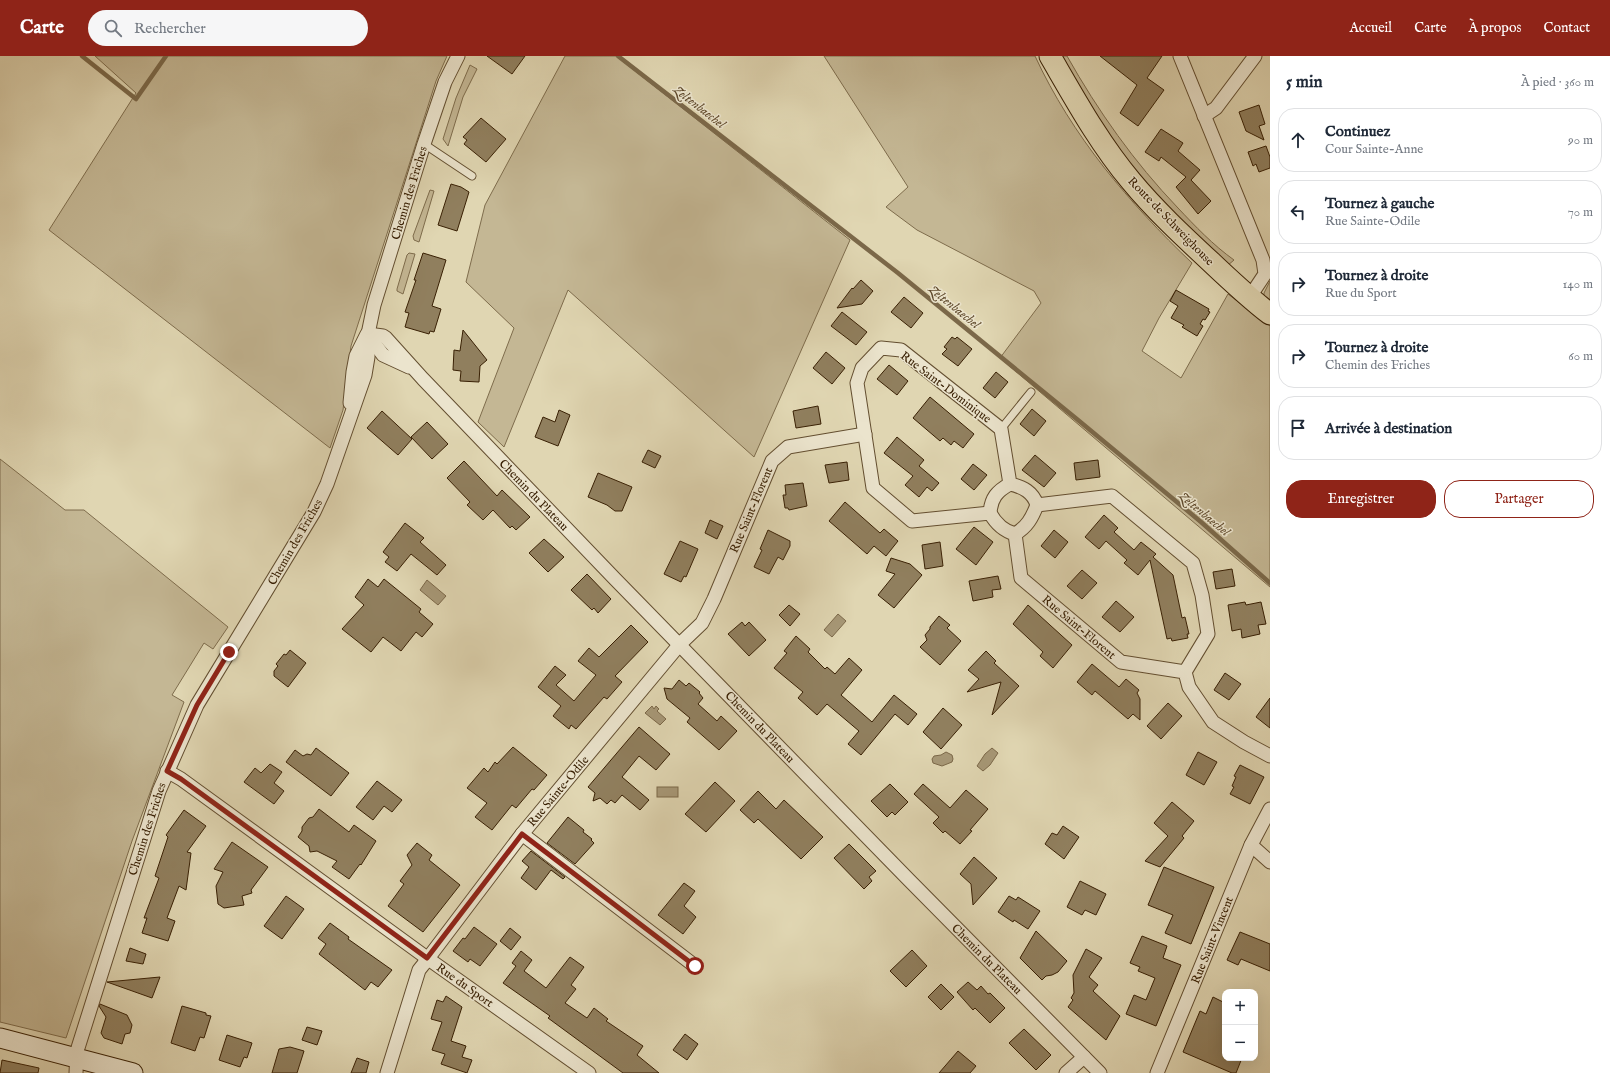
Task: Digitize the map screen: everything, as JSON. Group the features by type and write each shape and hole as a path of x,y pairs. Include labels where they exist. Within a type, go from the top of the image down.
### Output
{"main road":[{"name":"Route de Schweighouse","path":"1050,56 1080,110 1131,181 1163,216 1249,298 1270,314"}],"street":[{"name":"Chemin des Friches","path":"76,1065 159,790 167,771 197,705 314,512 327,484 345,430 357,353 368,334 374,305 424,144 445,82 458,56"},
{"path":"1180,56 1264,265 1265,274 1249,298"},
{"path":"1204,116 1216,108 1255,56"},
{"name":"Chemin du Plateau","path":"368,334 383,355 410,368 422,379 904,875 1100,1073"},
{"name":"Rue Saint-Dominique","path":"865,434 857,383 862,368 881,348 901,350 1001,429 1010,484"},
{"path":"865,434 873,488 912,521 990,513"},
{"name":"Rue Saint-Florent","path":"680,644 702,623 714,599 772,461 788,447 865,434"},
{"path":"1010,484 1022,487 1035,497 1037,505 1033,516 1025,528 1015,534 1007,531 995,521 990,513 994,495 1010,484"},
{"path":"1037,505 1112,496 1193,563 1202,595 1208,634 1185,672 1189,687 1213,722 1244,742 1270,756"},
{"name":"Rue Saint-Florent","path":"1015,534 1021,578 1121,662 1185,672"},
{"name":"Rue Sainte-Odile","path":"387,1073 419,970 427,958 522,834 680,644"},
{"name":"Rue du Sport","path":"167,771 181,779 427,958 589,1073"},
{"name":"Rue Saint-Vincent","path":"1157,1073 1250,845 1270,809"},
{"path":"522,834 695,966"},
{"path":"1250,845 1270,862"},
{"path":"0,1038 76,1065 133,1073"},
{"path":"1066,1073 1084,1057"}],"lane":[{"path":"424,144 472,176"},
{"path":"1001,429 1031,392"}],"shaded area":[{"path":"95,56 447,56 436,81 351,346 343,410 330,448 49,230 136,93"},
{"path":"565,56 616,56 850,240 754,457 568,290 504,447 478,422 514,328 466,282 485,205"},
{"path":"824,56 1035,56 1066,114 1084,141 1124,192 1146,217 1192,263 1159,318 1142,351 1181,378 1228,294 1270,326 1270,587 1000,358 1041,303 1034,291 917,230 886,207 908,187"},
{"path":"1059,56 1067,56 1104,116 1146,173 1198,228 1234,260 1227,266 1152,191 1111,142"},
{"path":"470,65 477,69 463,97 448,146 443,139 456,98"},
{"path":"430,190 434,191 419,242 414,240 413,236"},
{"path":"409,253 415,254 403,294 397,291 397,289 407,255"},
{"path":"1270,281 1270,303 1264,297 1264,293"},
{"path":"0,459 65,510 84,510 228,627 213,649 204,643 172,695 184,702 132,841 66,1038 0,1022"},
{"path":"427,580 446,596 438,605 420,590"},
{"path":"838,614 846,621 832,637 824,630"},
{"path":"652,706 654,709 656,706 659,709 657,711 666,719 660,725 645,713"},
{"path":"992,748 998,753 990,765 983,771 977,766 985,754"},
{"path":"946,752 952,755 952,762 942,766 933,763 932,759 934,756 941,755"},
{"path":"657,787 678,787 678,797 657,797"}],"building":[{"path":"487,56 525,56 512,74"},
{"path":"1100,56 1162,56 1147,78 1164,90 1138,126 1120,113 1137,85"},
{"path":"1259,105 1265,124 1259,126 1264,140 1246,131 1239,112"},
{"path":"481,118 506,139 486,162 464,144 467,140 463,137"},
{"path":"1161,129 1183,143 1178,151 1200,170 1191,180 1211,201 1198,214 1176,187 1186,177 1161,157 1159,161 1145,152"},
{"path":"1266,146 1270,157 1270,168 1259,172 1256,164 1253,166 1248,152"},
{"path":"451,184 461,187 469,192 457,231 438,225"},
{"path":"423,253 446,260 432,306 441,309 434,332 430,331 429,334 405,327 409,313 405,312"},
{"path":"861,280 873,291 862,304 837,308 852,288 853,289"},
{"path":"1176,290 1209,309 1208,311 1210,312 1205,320 1203,319 1200,324 1203,326 1197,336 1182,327 1184,325 1171,318 1178,306 1170,301"},
{"path":"904,297 923,313 911,328 891,312"},
{"path":"842,312 867,332 856,345 831,326"},
{"path":"463,330 487,360 480,366 479,382 460,381 461,371 453,370 454,350 460,351"},
{"path":"952,337 955,339 957,337 972,349 958,366 942,354 947,349 944,347"},
{"path":"826,352 845,368 832,384 813,368"},
{"path":"889,365 908,381 897,395 877,379"},
{"path":"996,372 1008,382 995,398 983,388"},
{"path":"930,397 974,434 963,448 954,441 951,445 943,438 940,441 913,418"},
{"path":"818,406 821,424 796,428 793,411"},
{"path":"1032,409 1046,421 1034,436 1020,424"},
{"path":"559,410 570,415 558,446 535,437 543,417 555,422"},
{"path":"382,411 412,439 398,455 367,428"},
{"path":"427,422 448,444 432,459 411,437"},
{"path":"897,437 924,460 919,466 939,483 932,491 927,487 919,497 905,485 913,476 884,453"},
{"path":"648,450 661,456 655,468 642,462"},
{"path":"1035,455 1056,473 1044,487 1022,470"},
{"path":"1098,460 1100,477 1076,480 1074,463"},
{"path":"464,461 497,496 502,490 530,517 516,530 512,526 510,528 493,510 483,520 467,505 470,502 447,478"},
{"path":"847,462 849,480 829,483 825,465"},
{"path":"973,464 987,475 974,490 961,479"},
{"path":"598,473 632,487 622,511 615,511 607,505 588,497"},
{"path":"803,483 807,506 789,510 788,508 785,508 783,495 786,495 785,485"},
{"path":"845,502 880,533 884,529 898,541 886,556 874,546 867,554 829,521"},
{"path":"1104,515 1118,528 1114,532 1134,550 1141,542 1156,554 1153,557 1173,575 1182,618 1185,617 1189,634 1187,634 1188,638 1172,641 1171,638 1167,639 1150,560 1138,575 1124,563 1127,560 1106,541 1099,549 1085,537"},
{"path":"710,520 723,526 717,539 705,533"},
{"path":"405,523 424,538 420,542 446,565 437,575 411,554 397,571 385,562 389,557 383,552"},
{"path":"974,527 993,542 976,565 956,549"},
{"path":"768,530 790,541 790,546 783,560 778,557 769,574 754,567 762,550 760,549"},
{"path":"1054,530 1068,542 1055,558 1041,546"},
{"path":"544,539 564,557 548,572 529,553"},
{"path":"680,541 698,549 686,577 684,576 681,582 664,574"},
{"path":"940,542 943,566 925,569 922,545"},
{"path":"891,558 910,564 922,575 894,608 878,595 895,574 886,571"},
{"path":"1232,569 1235,586 1216,589 1213,572"},
{"path":"1082,570 1097,583 1082,599 1067,586"},
{"path":"587,574 611,599 598,613 594,608 592,610 571,590"},
{"path":"998,576 1001,589 992,590 993,597 973,601 969,581"},
{"path":"368,579 378,587 384,579 421,609 419,612 433,624 422,637 416,632 401,651 383,637 371,652 342,629 364,605 355,597"},
{"path":"1116,601 1134,617 1120,632 1102,617"},
{"path":"1245,602 1246,605 1261,602 1266,624 1258,625 1260,634 1242,638 1241,629 1232,631 1228,605"},
{"path":"789,605 800,614 790,626 779,615"},
{"path":"1028,605 1072,645 1053,668 1040,656 1043,652 1013,624"},
{"path":"939,616 950,625 947,628 961,641 940,665 920,647 927,640 925,635"},
{"path":"742,622 745,626 749,622 766,640 749,656 728,634"},
{"path":"631,625 648,642 615,676 622,682 607,699 604,697 576,729 571,725 569,729 553,716 561,706 538,687 555,666 566,675 556,685 574,701 596,675 578,661 589,648 599,657"},
{"path":"796,636 810,649 808,652 825,669 827,667 835,674 849,658 862,670 841,695 872,722 894,695 917,714 908,725 895,714 861,755 848,744 859,731 827,704 817,715 798,698 803,692 774,668 787,653 784,651"},
{"path":"290,650 306,663 288,687 274,676 274,671 278,666 276,664 284,654 286,655"},
{"path":"986,651 996,661 994,663 1019,686 992,715 1001,682 967,692 979,679 968,670"},
{"path":"1092,664 1119,687 1126,679 1139,690 1137,693 1140,699 1140,720 1133,714 1128,719 1095,691 1092,695 1077,682"},
{"path":"1225,673 1241,684 1229,700 1214,690"},
{"path":"679,680 686,686 689,683 700,692 699,693 703,698 698,704 717,721 721,716 737,731 719,750 687,722 690,718 667,699 664,688 672,689"},
{"path":"1270,698 1270,728 1256,717"},
{"path":"1168,703 1182,716 1161,739 1147,726"},
{"path":"943,708 962,725 941,749 923,732"},
{"path":"639,727 670,754 656,770 639,756 622,777 649,800 640,810 622,795 615,803 611,800 607,804 600,798 593,801 595,793 588,787"},
{"path":"513,747 547,775 534,790 532,789 516,808 512,805 492,830 475,817 487,803 467,788 484,768 488,772 495,762 497,764"},
{"path":"316,748 349,773 331,796 286,762 295,750 303,756 307,754 311,755"},
{"path":"1198,752 1217,762 1204,785 1186,775"},
{"path":"270,764 282,772 274,783 284,791 274,804 244,782 255,768 261,773"},
{"path":"1240,765 1264,777 1250,804 1230,794 1234,787 1232,786 1236,777 1234,776"},
{"path":"377,781 402,800 392,812 384,806 373,820 356,807"},
{"path":"715,782 735,801 706,832 685,814"},
{"path":"890,784 908,802 895,815 892,812 887,817 871,801"},
{"path":"923,784 950,808 966,790 988,809 970,830 972,831 960,844 945,831 943,833 933,823 939,817 914,794"},
{"path":"758,791 776,809 784,800 823,837 801,859 758,819 754,823 740,810"},
{"path":"1172,802 1194,821 1182,836 1184,838 1160,867 1145,861 1168,836 1154,823"},
{"path":"319,809 349,832 354,825 376,841 361,865 360,864 349,879 332,867 337,861 317,851 310,852 309,846 298,837 302,831 302,827"},
{"path":"184,810 206,826 187,852 191,853 186,890 179,886 167,918 175,921 168,941 142,933 147,918 144,918 159,878 155,876 168,837 166,835"},
{"path":"568,817 584,830 583,832 592,839 591,840 594,843 575,864 547,843"},
{"path":"1063,826 1079,837 1064,859 1045,844 1052,833 1057,835"},
{"path":"232,842 268,867 251,890 252,893 242,896 244,905 224,908 218,904 216,886 223,872 214,869"},
{"path":"417,843 432,855 429,860 460,885 423,932 388,906 404,884 400,881 412,865 407,855"},
{"path":"849,844 876,871 869,877 872,881 864,889 834,858"},
{"path":"531,851 565,877 563,879 551,870 536,890 521,878 529,867 522,861"},
{"path":"974,857 997,878 973,905 971,884 960,874"},
{"path":"1164,867 1214,887 1191,944 1165,933 1173,915 1148,905"},
{"path":"1080,881 1106,894 1096,915 1085,910 1082,915 1067,907"},
{"path":"684,883 695,891 684,906 696,917 683,934 658,915"},
{"path":"286,896 304,909 282,939 264,926"},
{"path":"1009,896 1016,900 1018,897 1040,911 1028,929 1014,920 1013,922 998,912"},
{"path":"330,923 349,937 348,939 392,970 378,987 371,982 365,990 319,954 326,944 318,938"},
{"path":"474,927 497,944 480,966 470,959 468,962 453,951"},
{"path":"510,928 521,937 511,950 500,941"},
{"path":"1036,931 1067,961 1058,972 1046,976 1042,980 1020,958"},
{"path":"1240,932 1270,944 1270,971 1241,959 1238,965 1227,960"},
{"path":"1142,936 1167,946 1163,958 1181,965 1156,1026 1126,1014 1134,995 1146,1000 1155,978 1138,971 1140,967 1130,963"},
{"path":"130,948 146,954 143,964 126,961"},
{"path":"1086,949 1102,958 1089,977 1098,985 1093,991 1120,1016 1106,1040 1068,1007 1073,1000 1071,998 1074,993 1073,975"},
{"path":"912,950 927,966 906,987 890,971"},
{"path":"521,951 532,960 524,971 546,988 570,957 584,967 571,985 576,989 565,1003 587,1018 594,1008 608,1019 606,1021 643,1046 637,1055 659,1073 623,1073 548,1018 550,1016 503,983 516,966 512,963"},
{"path":"160,977 152,998 107,982"},
{"path":"968,982 977,990 981,986 1005,1008 990,1023 975,1008 973,1010 957,992"},
{"path":"941,984 954,997 941,1010 928,997"},
{"path":"446,996 462,1007 451,1041 466,1046 462,1057 472,1060 467,1073 441,1064 445,1054 432,1050 442,1022 431,1019 437,1000 443,1002"},
{"path":"1213,997 1222,1002 1222,1061 1241,1061 1236,1073 1232,1073 1183,1052 1200,1011 1206,1014"},
{"path":"100,1004 127,1015 132,1025 130,1033 125,1034 122,1044 104,1038 101,1033 106,1017 99,1006"},
{"path":"182,1006 206,1013 206,1015 211,1016 204,1038 200,1037 195,1051 171,1043"},
{"path":"307,1027 322,1031 317,1045 302,1040"},
{"path":"1024,1029 1051,1055 1036,1070 1009,1043"},
{"path":"685,1034 698,1044 687,1060 673,1050"},
{"path":"227,1035 252,1043 247,1058 244,1057 240,1067 219,1060"},
{"path":"290,1047 304,1051 297,1073 272,1073 279,1049"},
{"path":"958,1051 976,1066 970,1073 939,1073"},
{"path":"357,1058 369,1062 366,1073 351,1073"},
{"path":"2,1060 39,1068 38,1073 0,1073"}],"waterway":[{"path":"82,56 136,99 166,56"},
{"name":"Zeltenbaechel","path":"618,56 898,273 1201,522 1270,583"}],"route":[{"path":"229,652 197,705 193,717 167,771 177,776 427,958 522,834 695,966"}]}
